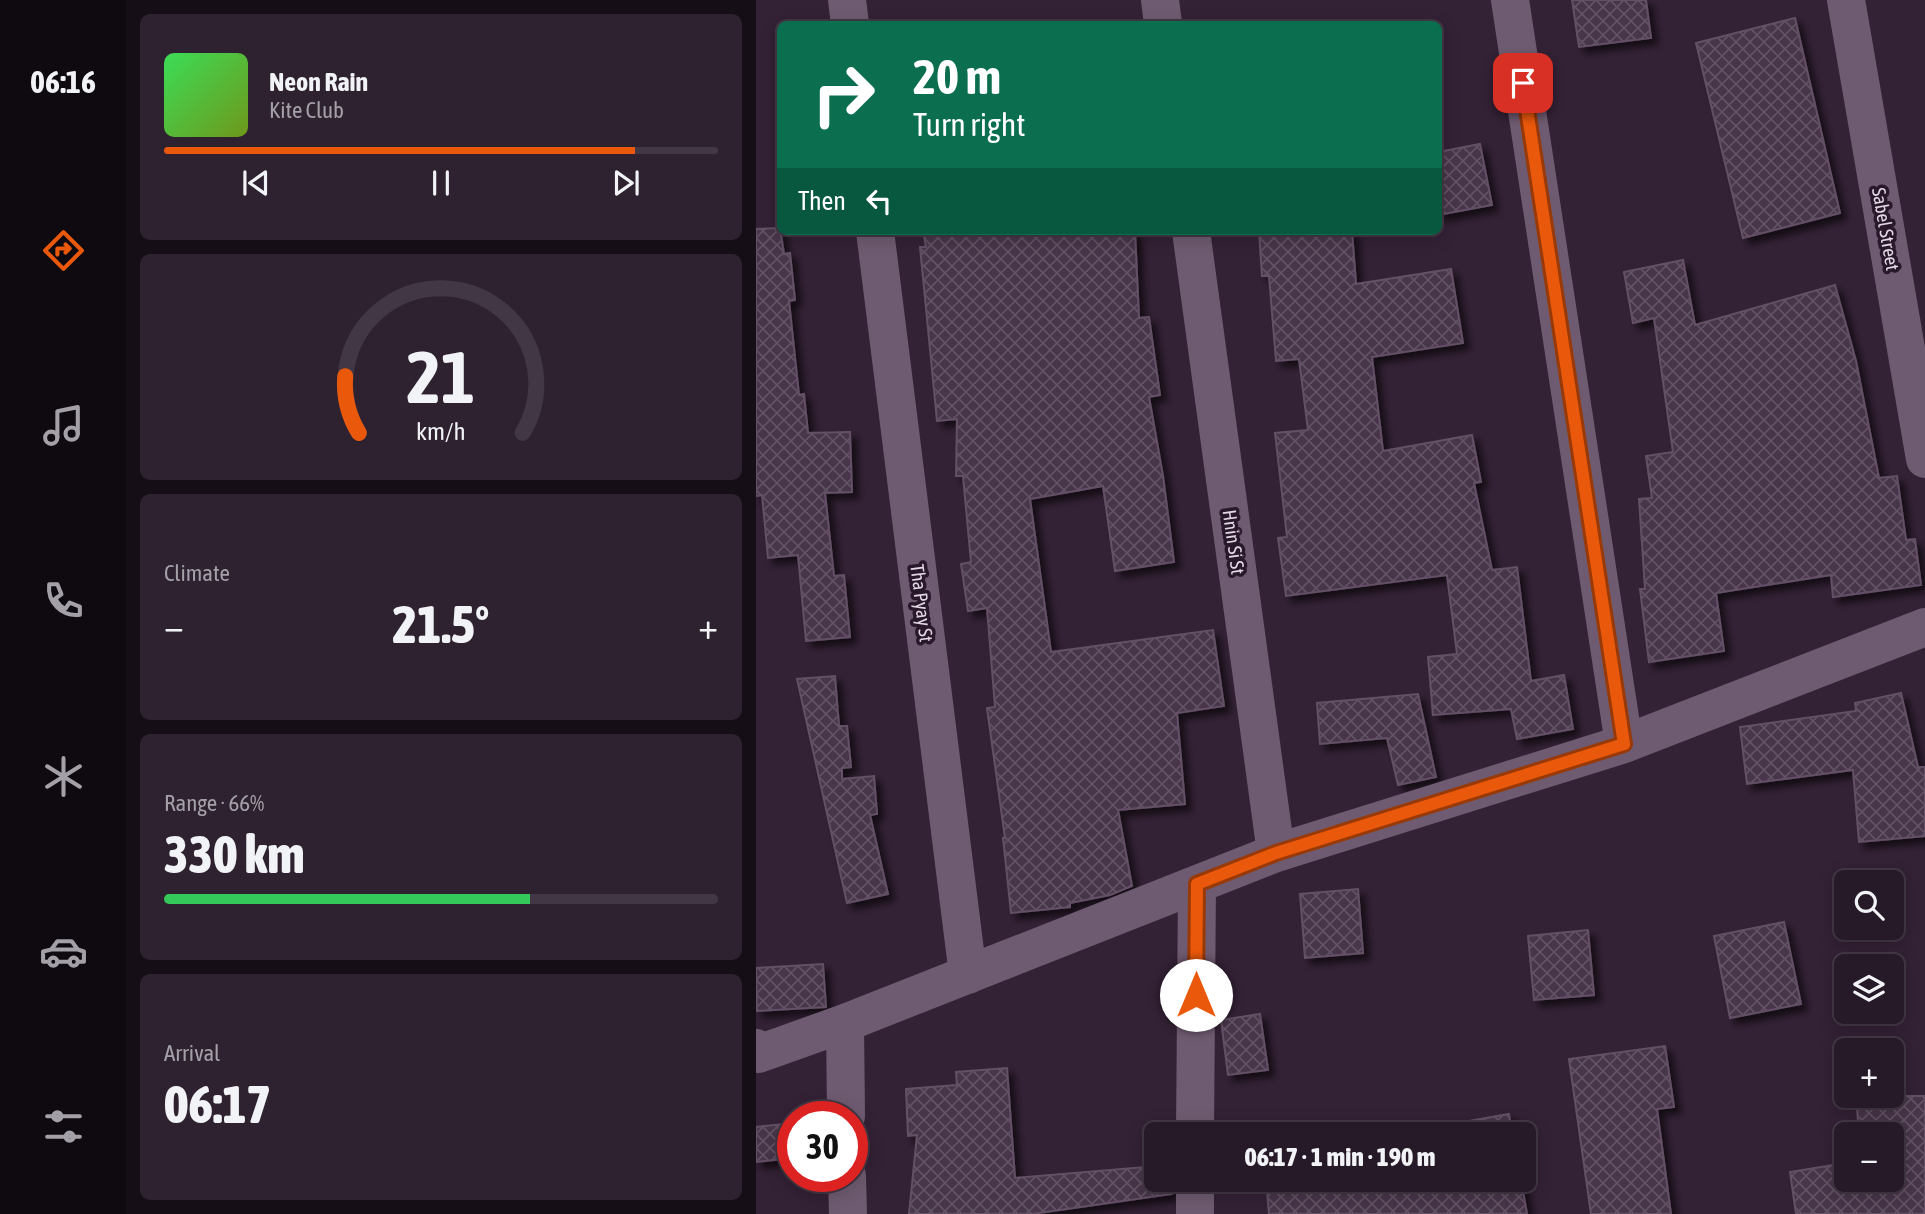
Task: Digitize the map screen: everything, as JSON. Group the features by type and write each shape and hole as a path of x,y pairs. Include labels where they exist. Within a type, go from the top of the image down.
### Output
{"street":[{"path":"847,0 850,21"},
{"path":"1160,0 1163,21"},
{"path":"1510,0 1624,744"},
{"name":"Sabel Street","path":"1846,0 1925,459"},
{"name":"Tha Pyay St","path":"876,235 968,975"},
{"name":"Hnin Si St","path":"1192,235 1276,853"},
{"path":"757,1051 845,1023 1276,853 1624,744 1925,627"},
{"path":"1195,1122 1197,884"},
{"path":"845,1023 846,1101"},
{"path":"847,1192 848,1214"},
{"path":"1195,1192 1195,1214"}],"building":[{"path":"1572,0 1646,0 1651,38 1579,47"},
{"path":"1795,18 1840,213 1743,238 1696,43"},
{"path":"1480,144 1492,205 1442,214 1442,151"},
{"path":"777,228 777,235 781,235 784,254 790,253 795,300 789,301 799,395 804,394 808,433 850,432 852,492 825,493 834,576 844,575 850,637 806,641 798,555 768,558 762,495 756,496 756,229"},
{"path":"924,235 1135,235 1139,318 1149,317 1160,395 1149,397 1174,562 1115,571 1103,486 1030,499 1051,652 1213,630 1224,706 1177,713 1185,804 1118,810 1132,886 1110,895 1070,903 1070,907 1011,913 1005,838 987,708 995,707 987,608 968,611 961,564 971,562 963,476 956,476 957,419 937,421 920,247 926,247"},
{"path":"1259,235 1352,235 1356,284 1451,269 1463,343 1372,357 1383,451 1472,435 1481,482 1474,483 1492,570 1517,567 1531,681 1564,675 1573,729 1517,739 1511,709 1433,715 1428,657 1457,654 1447,575 1286,596 1278,538 1287,537 1275,433 1308,430 1299,359 1276,361 1269,276 1262,276"},
{"path":"1683,260 1695,325 1835,285 1856,361 1879,478 1897,476 1906,540 1915,539 1921,585 1833,597 1831,575 1716,593 1724,651 1649,662 1640,589 1645,589 1639,499 1652,498 1646,456 1673,452 1654,318 1633,323 1624,272"},
{"path":"835,676 839,726 847,726 851,767 842,768 842,779 874,776 877,814 870,815 888,894 847,903 797,679"},
{"path":"1901,693 1918,767 1925,767 1925,836 1859,842 1853,770 1747,784 1740,727 1856,711 1855,703"},
{"path":"1418,694 1436,777 1398,785 1387,738 1320,744 1317,703"},
{"path":"1358,889 1363,953 1305,958 1300,894"},
{"path":"1784,922 1801,1004 1730,1018 1714,936"},
{"path":"1588,930 1594,995 1534,1000 1528,936"},
{"path":"823,964 826,1007 757,1011 756,968"},
{"path":"1260,1014 1268,1070 1228,1075 1221,1020"},
{"path":"1665,1046 1674,1107 1657,1109 1671,1214 1591,1214 1569,1059"},
{"path":"1007,1068 1015,1178 1144,1167 1144,1192 1172,1194 1032,1214 909,1214 917,1135 908,1136 906,1089 957,1085 956,1072"},
{"path":"1904,1096 1925,1096 1925,1214 1796,1214 1790,1172 1834,1165 1834,1192 1904,1192 1904,1122 1858,1122 1857,1108 1904,1108"},
{"path":"1509,1114 1510,1122 1463,1122"},
{"path":"777,1125 777,1160 756,1162 756,1127"},
{"path":"1267,1192 1523,1192 1527,1214 1269,1214"}],"route":[{"path":"1196,995 1197,884 1276,853 1624,744 1523,83"}]}
